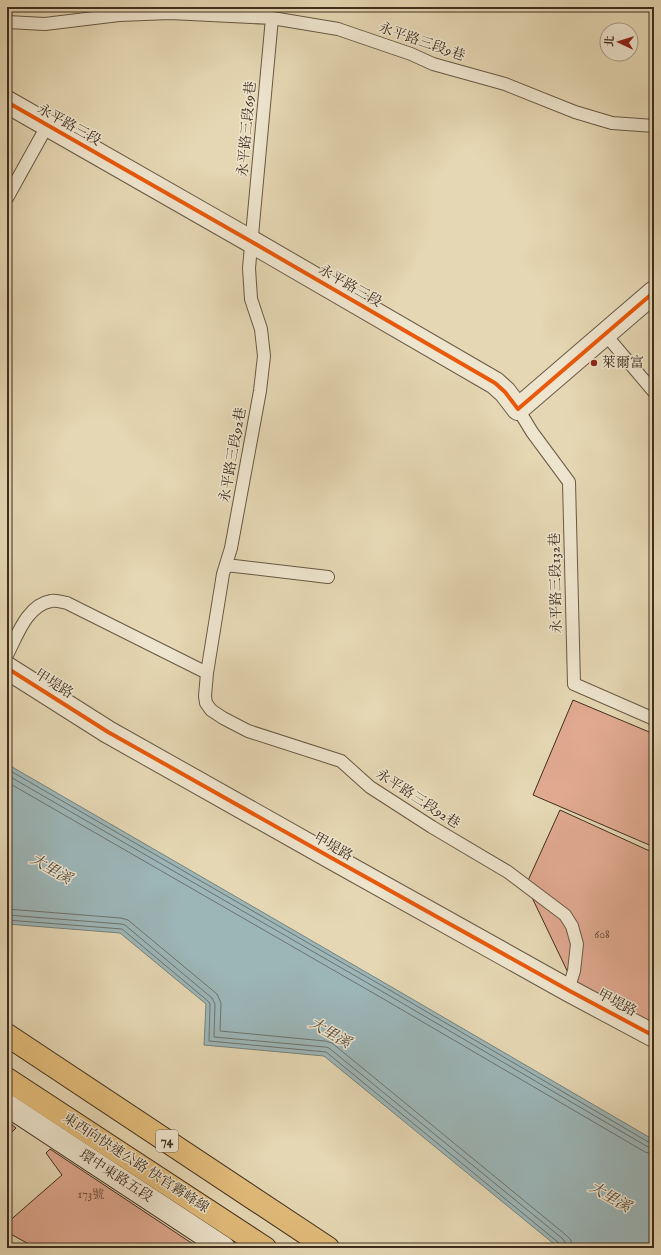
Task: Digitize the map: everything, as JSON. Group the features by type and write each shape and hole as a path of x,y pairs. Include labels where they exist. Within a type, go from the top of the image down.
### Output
{"highway":[{"name":"74","path":"7,1035 328,1248"},
{"name":"東西向快速公路 快官霧峰線","path":"7,1079 265,1248"}],"street":[{"name":"永平路三段","path":"7,102 494,383 505,392 518,409"},
{"path":"518,409 654,292"},
{"name":"甲堤路","path":"7,668 108,732 568,990 654,1036"},
{"name":"環中東路五段","path":"7,1105 224,1248"}],"lane":[{"name":"永平路三段9巷","path":"7,22 45,24 119,15 170,13 272,18 338,29 411,54 433,64 505,84 575,112 612,123 654,126"},
{"name":"永平路三段69巷","path":"252,242 272,18"},
{"path":"7,198 47,126"},
{"name":"永平路三段92巷","path":"252,242 249,268 251,299 261,329 264,356 260,391 232,548 223,574 207,672 205,696 206,703 211,710 248,731 341,761 370,787 432,827 508,872 565,915 572,926 577,944 574,971 568,990"},
{"path":"605,334 654,392"},
{"name":"永平路三段132巷","path":"518,409 532,432 569,482 574,684 654,719"},
{"path":"226,565 328,577"},
{"path":"7,655 28,617 36,608 52,601 67,603 207,672"}],"water":[{"name":"大里溪","path":"7,764 654,1140 654,1248 559,1248 324,1056 204,1045 206,1004 120,933 7,924"}],"building":[{"path":"573,700 654,734 654,847 533,795"},
{"path":"560,810 654,853 654,1025 573,983 526,885"},
{"path":"7,1121 16,1128 7,1137"},
{"path":"50,1149 199,1248 107,1248 109,1246 107,1244 100,1248 36,1248 7,1232 7,1223 62,1175 46,1153"}],"cycle path":[{"path":"7,102 495,383 505,392 518,409 654,292"},
{"path":"7,668 108,732 568,990 654,1036"}],"place":[{"name":"萊爾富","path":"594,363"}]}
